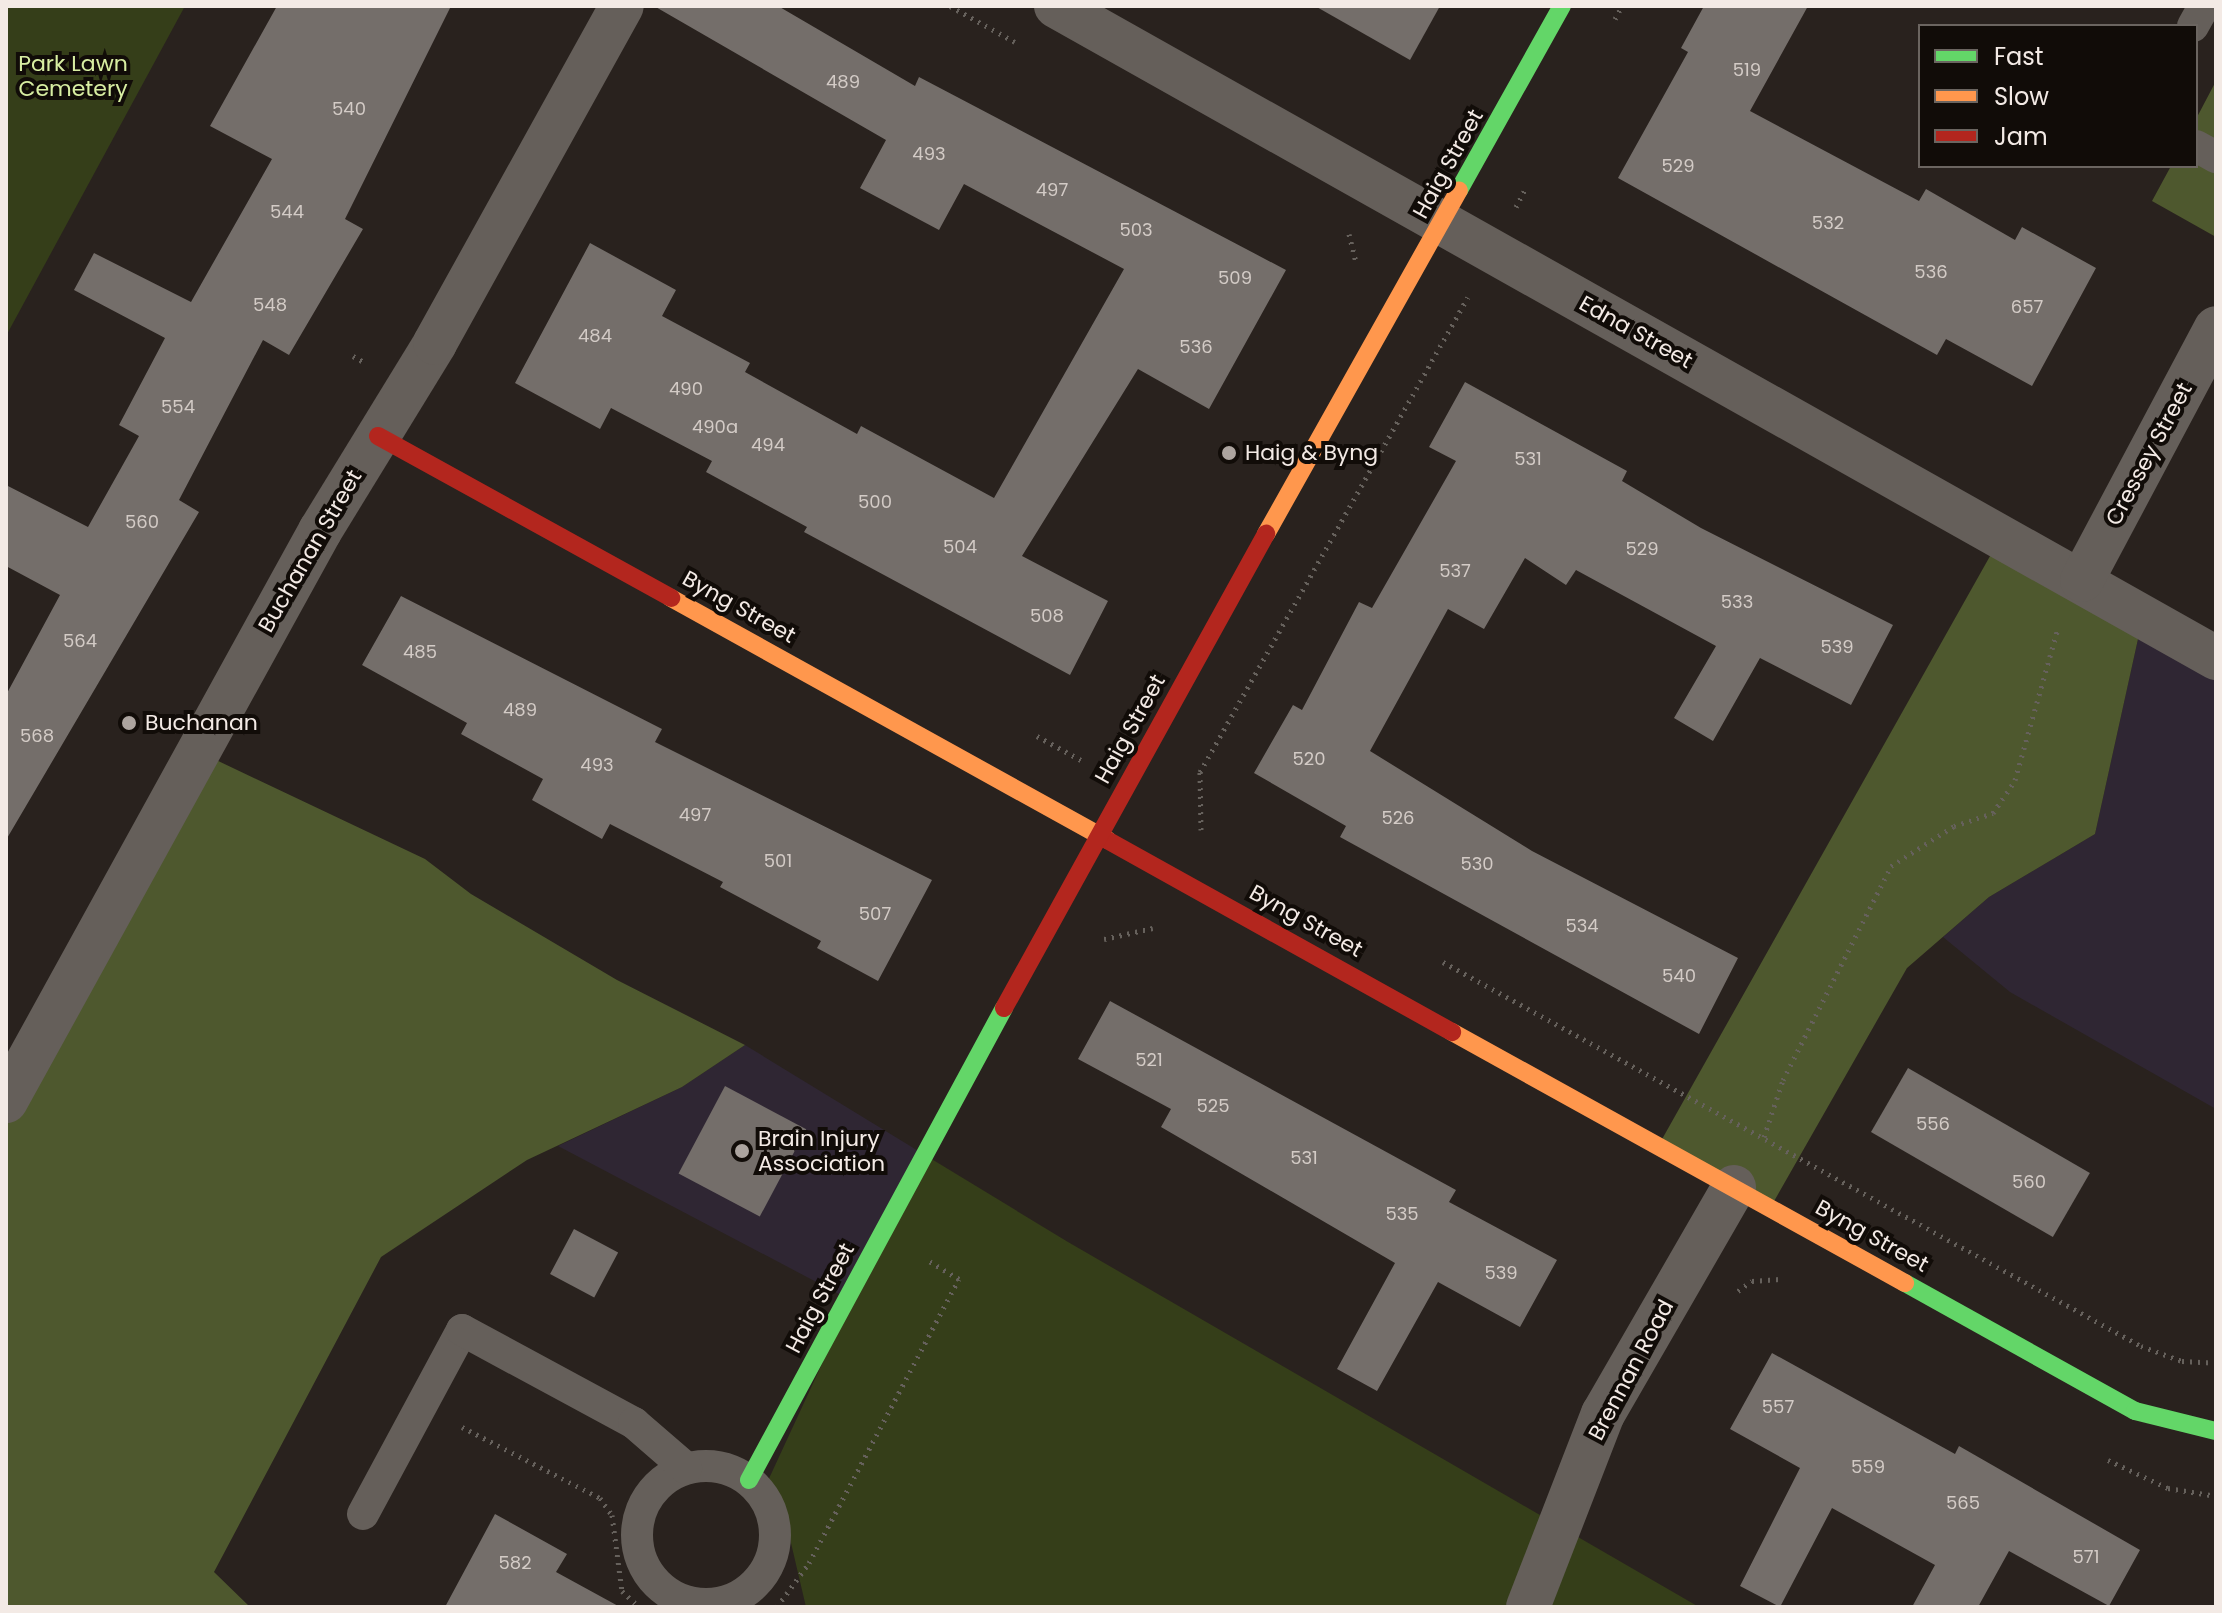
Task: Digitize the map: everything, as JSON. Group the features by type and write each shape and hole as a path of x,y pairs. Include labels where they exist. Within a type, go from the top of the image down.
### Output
{"street":[{"name":"Buchanan Street","path":"6,1101 622,6"},
{"name":"Edna Street","path":"1056,6 2216,658"},
{"name":"Haig Street","path":"749,1480 1099,833 1443,224 1562,6"},
{"name":"Cressey Street","path":"2082,580 2216,328"},
{"name":"Byng Street","path":"378,436 1099,833 2135,1411 2216,1431"},
{"name":"Brennan Road","path":"1528,1607 1603,1414 1734,1187"}],"lane":[{"path":"2194,24 2204,6"},
{"path":"2198,147 2216,157"},
{"path":"363,1514 462,1330 634,1423 686,1468"},
{"path":"716,1466 749,1480 774,1521 771,1559 755,1584 729,1600 681,1599 646,1570 637,1545 640,1512 648,1499 686,1468 716,1466"}],"path":[{"path":"1608,33 1622,6"},
{"path":"1201,830 1200,772 1493,252 1528,182"},
{"path":"353,356 409,385"},
{"path":"1764,1137 1783,1080 1891,866 1954,826 1993,813 2015,780 2057,631 2082,580"},
{"path":"1027,731 1214,837"},
{"path":"1096,945 1111,935 1153,928"},
{"path":"1434,957 2141,1346 2182,1361 2216,1363"},
{"path":"777,1607 809,1563 959,1279 912,1250"},
{"path":"461,1427 600,1498 612,1515 622,1591 639,1607"}],"shaded area":[{"path":"2138,639 2216,653 2216,1109 2010,992 1943,937 1989,897 2095,834"},
{"path":"745,1045 920,1152 843,1296 558,1146 682,1087"}],"green space":[{"name":"Park Lawn Cemetery","path":"6,6 185,6 6,336"},
{"path":"2216,81 2216,237 2152,201 2170,168 2198,168 2198,115"},
{"path":"2003,533 2138,639 2095,834 1989,897 1907,968 1773,1203 1661,1141"},
{"path":"195,750 425,859 471,894 617,980 745,1045 682,1087 527,1160 381,1257 214,1572 250,1607 6,1607 6,1094"},
{"path":"920,1152 1068,1242 1699,1607 806,1607 787,1526 766,1485"}],"building":[{"path":"277,6 451,6 345,219 363,229 289,355 263,340 179,500 199,512 6,840 6,695 60,595 6,566 6,485 88,527 139,436 119,425 165,338 74,290 94,253 191,302 272,159 210,126"},
{"path":"654,6 778,6 915,86 919,77 1286,270 1209,409 1138,369 1022,556 1108,601 1070,675 804,532 807,527 706,472 712,461 611,408 600,429 515,383 590,243 676,290 662,316 750,363 745,372 857,434 861,426 994,498 1124,269 964,184 939,230 860,188 886,140"},
{"path":"1315,6 1440,6 1410,60"},
{"path":"1704,6 1808,6 1750,111 1919,201 1926,189 2015,240 2022,227 2096,268 2032,386 1946,339 1937,355 1618,178 1688,52 1681,48"},
{"path":"1465,382 1627,471 1622,481 1701,528 1893,625 1851,705 1760,658 1713,741 1674,718 1716,646 1576,570 1566,585 1525,558 1484,629 1448,609 1370,751 1532,851 1738,958 1699,1034 1340,837 1346,826 1254,773 1293,705 1302,710 1359,602 1372,608 1456,461 1429,447"},
{"path":"401,596 662,729 655,742 932,880 878,981 817,948 821,941 720,887 723,882 610,824 602,839 532,800 543,779 461,734 467,723 362,665"},
{"path":"1110,1001 1456,1190 1449,1202 1557,1260 1520,1327 1438,1282 1377,1391 1337,1369 1395,1263 1161,1127 1171,1109 1078,1059"},
{"path":"1908,1068 2090,1173 2053,1237 1871,1132"},
{"name":"Brain Injury Association","path":"725,1086 806,1129 760,1217 679,1173"},
{"path":"574,1229 618,1252 594,1298 550,1274"},
{"path":"1772,1353 1955,1454 1959,1446 2140,1550 2109,1606 2009,1551 1978,1607 1912,1607 1935,1565 1832,1508 1780,1607 1740,1586 1800,1468 1730,1429"},
{"path":"495,1514 567,1554 556,1572 620,1607 445,1607"}],"traffic: fast":[{"path":"1459,190 1562,6"},
{"path":"749,1480 1004,1008"},
{"path":"1905,1283 2135,1411 2216,1431"}],"traffic: slow":[{"path":"1266,534 1459,190"},
{"path":"671,598 1107,840"},
{"path":"1452,1032 1905,1283"}],"traffic: jam":[{"path":"378,436 671,598"},
{"path":"1004,1008 1266,534"},
{"path":"1107,840 1452,1032"}],"place":[{"name":"Haig & Byng","path":"1229,453"},
{"name":"Buchanan","path":"129,723"},
{"name":"Brain Injury Association","path":"742,1151"}]}
